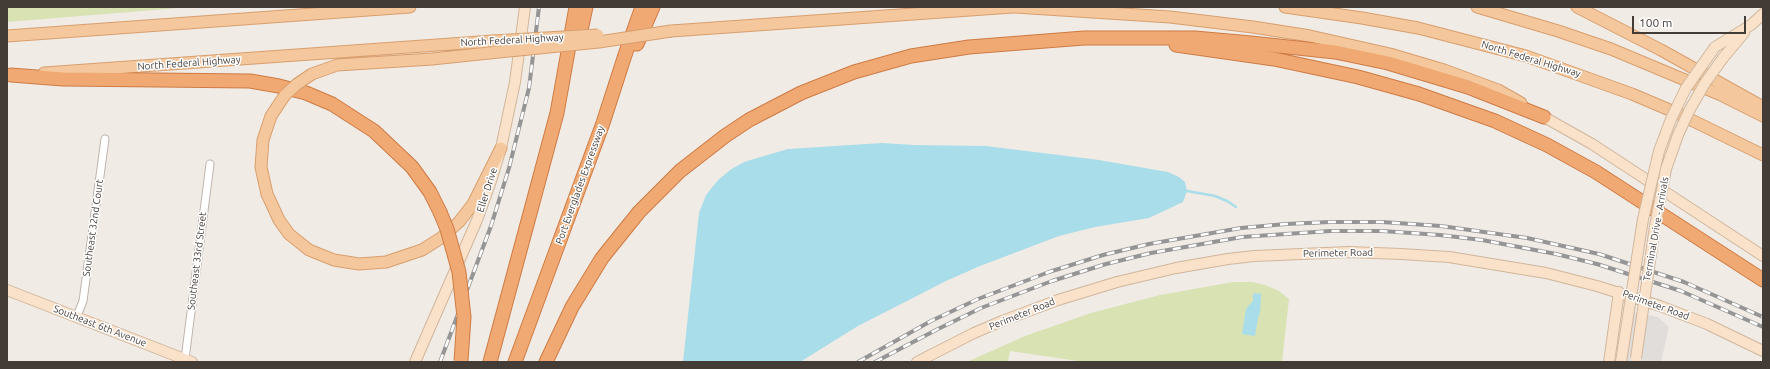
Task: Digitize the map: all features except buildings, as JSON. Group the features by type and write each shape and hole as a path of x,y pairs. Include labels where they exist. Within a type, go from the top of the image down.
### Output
{"highway":[{"path":"557,113 576,7"},
{"path":"490,362 557,113 576,50 586,7"},
{"name":"Port Everglades Expressway","path":"515,362 603,123 624,55 642,7"},
{"path":"603,123 653,7"},
{"path":"1113,38 1221,51 1305,66 1389,86 1470,112 1547,145 1596,172 1763,280"},
{"path":"546,362 572,307 602,258 639,212 680,171 725,136 749,120 788,100 827,81 911,56 997,44 1057,39 1195,38 1230,41 1308,49 1361,57 1442,78 1544,117"},
{"path":"9,75 63,79 250,81 306,93 332,104 374,131 412,167 430,192 447,229 459,272 464,317 461,362"}],"main road":[{"path":"7,36 410,7"},
{"name":"North Federal Highway","path":"9,75 493,41 670,31 1014,7 1198,20 1316,37 1390,54 1470,79 1498,90 1544,117"},
{"name":"North Federal Highway","path":"1285,7 1418,28 1479,43 1547,63 1607,84 1652,102 1763,155"},
{"path":"1477,7 1558,31 1611,49 1715,92 1763,116"},
{"path":"1577,7 1661,50 1763,107"},
{"path":"501,148 473,204 459,222 442,238 418,252 386,262 359,264 334,260 309,250 289,234 276,215 267,194 261,166 263,140 271,116 285,95 297,84 312,74 337,65 432,59 599,42 670,31"}],"street":[{"name":"Eller Drive","path":"415,362 477,220 501,148 515,82 525,7"},
{"path":"1621,362 1643,219 1659,151 1671,119 1686,88 1716,47 1751,25 1763,14"},
{"name":"Terminal Drive - Arrivals","path":"1635,362 1655,226 1666,169 1678,135 1689,111 1705,83 1723,58 1751,25"},
{"path":"1544,117 1592,144 1763,256"},
{"name":"Southeast 32nd Court","path":"77,316 83,301 105,139"},
{"name":"Southeast 33rd Street","path":"189,361 210,164"},
{"name":"Perimeter Road","path":"917,362 995,324 1089,290 1176,268 1254,256 1349,252 1449,257 1546,273 1619,292 1707,324 1763,351"},
{"name":"Southeast 6th Avenue","path":"7,290 77,316 189,361"},
{"path":"1610,362 1619,292"}],"green space":[{"path":"7,7 191,7 7,22"},
{"path":"1233,282 1252,282 1265,285 1279,291 1289,299 1282,362 1085,362 1010,351 1008,362 967,362 1025,336 1091,313 1160,295"}],"shaded area":[{"path":"1623,310 1658,317 1669,327 1661,362 1616,362"}],"water":[{"path":"882,143 986,146 1099,160 1168,172 1179,177 1185,182 1187,191 1183,202 1149,218 1095,227 1059,236 980,266 946,281 858,326 800,362 683,362 699,213 706,195 718,180 730,170 744,162 788,149"},
{"path":"1253,293 1261,294 1260,312 1255,336 1242,334 1246,309 1253,301"}],"waterway":[{"path":"1187,191 1215,196 1236,207"}],"railway":[{"path":"440,362 491,226 509,168 529,88 539,7"},
{"path":"858,362 931,321 978,299 1049,272 1103,255 1149,244 1241,228 1286,224 1382,222 1441,226 1527,238 1599,254 1684,282 1763,317"},
{"path":"875,362 981,308 1052,281 1106,264 1151,253 1242,237 1330,231 1382,231 1440,235 1482,240 1556,254 1597,264 1681,291 1763,327"}]}
